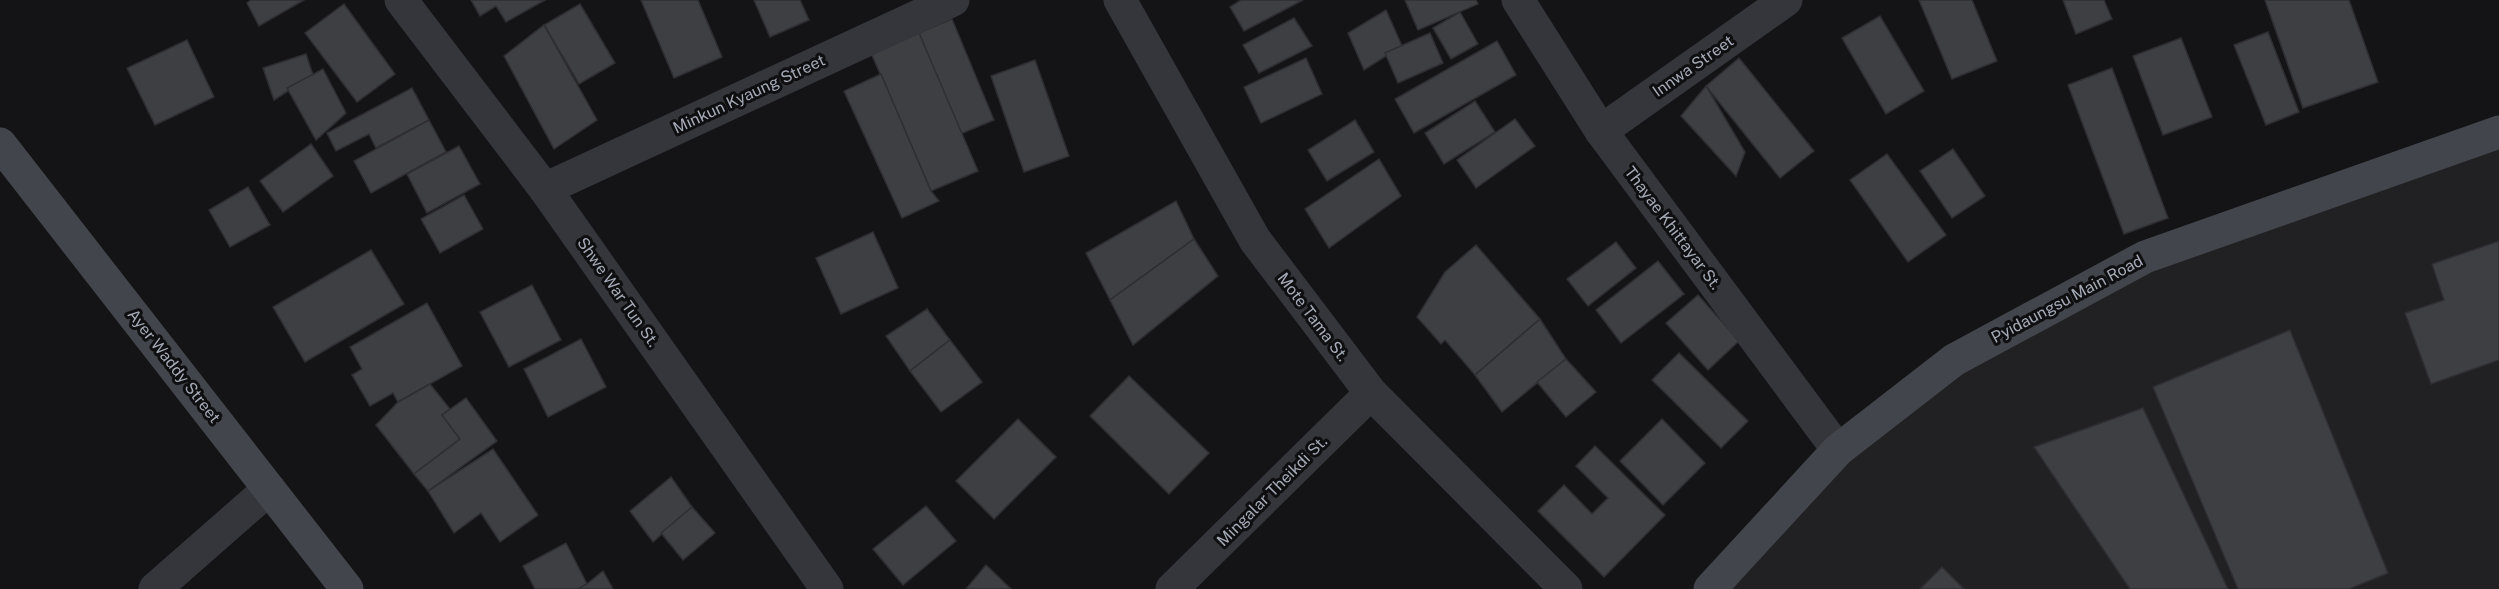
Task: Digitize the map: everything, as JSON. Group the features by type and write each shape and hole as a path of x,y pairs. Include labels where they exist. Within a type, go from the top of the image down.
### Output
{"main road":[{"name":"Pyidaungsu Main Road","path":"1715,588 1838,450 1954,360 2145,257 2499,132"},
{"name":"Ayer Waddy Street","path":"0,144 347,589"}],"street":[{"name":"Shwe War Tun St.","path":"401,0 545,189 827,589"},
{"name":"Minkun Kyaung Street","path":"545,189 953,0"},
{"name":"Mote Tama St.","path":"1120,0 1255,240 1371,393 1566,589"},
{"name":"Thayae Khittayar St.","path":"1518,0 1601,131 1838,450"},
{"name":"Innwa Street","path":"1601,131 1786,0"},
{"name":"Mingalar Theikdi St.","path":"1172,589 1371,393"},
{"path":"155,589 269,489"}],"shaded area":[{"path":"2499,132 2499,589 1709,589 1838,450 2145,257"}],"building":[{"path":"251,0 304,0 259,26 247,3"},
{"path":"471,0 545,0 506,22 496,6 480,16"},
{"path":"641,0 698,0 722,57 674,78"},
{"path":"754,0 800,0 809,20 770,37"},
{"path":"1241,0 1303,0 1244,31 1230,7"},
{"path":"1405,0 1476,0 1478,4 1418,30"},
{"path":"1919,0 1972,0 1997,61 1952,79"},
{"path":"2063,0 2104,0 2112,19 2076,34"},
{"path":"2265,0 2349,0 2378,82 2303,108"},
{"path":"344,4 395,74 357,102 305,33"},
{"path":"580,4 615,63 579,84 544,25"},
{"path":"1386,10 1402,46 1364,70 1348,33"},
{"path":"1460,12 1478,44 1451,59 1433,28"},
{"path":"1880,16 1924,91 1886,114 1842,38"},
{"path":"1294,18 1312,46 1259,73 1243,45"},
{"path":"952,19 994,120 960,134 919,33"},
{"path":"544,25 597,120 554,149 504,56"},
{"path":"2268,32 2299,112 2266,125 2234,45"},
{"path":"919,33 978,171 931,191 871,53"},
{"path":"1430,33 1443,63 1398,83 1385,53"},
{"path":"2181,38 2212,117 2163,135 2133,56"},
{"path":"187,40 214,97 155,125 127,68"},
{"path":"1497,41 1516,75 1414,133 1395,99"},
{"path":"306,54 313,75 274,100 263,68"},
{"path":"1306,58 1322,94 1261,123 1244,87"},
{"path":"1739,58 1814,151 1780,178 1706,86"},
{"path":"1035,60 1069,156 1024,172 991,76"},
{"path":"2112,68 2168,218 2124,234 2068,85"},
{"path":"323,69 346,113 316,140 287,88"},
{"path":"881,74 931,191 939,201 902,218 844,91"},
{"path":"1706,86 1745,152 1736,176 1681,116"},
{"path":"412,88 429,120 376,148 369,134 336,151 327,133"},
{"path":"1475,101 1495,132 1444,164 1425,133"},
{"path":"1515,119 1535,146 1476,188 1457,160"},
{"path":"429,120 446,152 371,193 354,161"},
{"path":"1355,120 1374,152 1327,181 1308,150"},
{"path":"311,144 333,176 283,212 260,181"},
{"path":"459,146 480,184 427,213 407,174"},
{"path":"1953,149 1985,196 1952,218 1920,171"},
{"path":"1887,154 1946,235 1908,262 1850,180"},
{"path":"1379,159 1401,196 1329,248 1305,209"},
{"path":"248,187 270,225 230,247 209,210"},
{"path":"464,195 483,229 440,253 421,219"},
{"path":"1176,201 1194,239 1110,300 1086,253"},
{"path":"873,232 898,288 841,314 816,258"},
{"path":"1194,239 1218,276 1133,345 1110,300"},
{"path":"2499,241 2499,360 2431,384 2405,313 2444,300 2432,264"},
{"path":"1616,242 1636,268 1588,306 1567,279"},
{"path":"1476,245 1540,319 1475,375 1445,340 1441,344 1417,317 1445,272"},
{"path":"371,250 404,304 305,362 273,307"},
{"path":"1658,261 1684,294 1621,343 1596,310"},
{"path":"532,285 561,340 509,367 480,312"},
{"path":"1698,295 1739,341 1708,370 1666,323"},
{"path":"427,303 462,366 398,402 393,393 370,406 352,375 362,369 350,347"},
{"path":"927,309 950,340 910,371 886,336"},
{"path":"1540,319 1566,359 1502,412 1475,375"},
{"path":"2290,330 2388,573 2349,589 2238,589 2153,387"},
{"path":"581,339 606,387 548,417 524,369"},
{"path":"950,340 982,382 941,412 910,371"},
{"path":"1679,353 1748,421 1721,448 1652,380"},
{"path":"1566,359 1596,392 1566,417 1537,382"},
{"path":"1129,376 1209,453 1169,494 1090,416"},
{"path":"430,384 450,409 442,415 460,439 414,474 376,425 398,402"},
{"path":"466,398 497,441 428,491 414,474 460,439 442,415"},
{"path":"2143,408 2228,589 2130,589 2034,447"},
{"path":"1018,419 1056,457 994,519 956,481"},
{"path":"1662,419 1705,463 1663,505 1620,461"},
{"path":"1595,446 1665,515 1604,577 1538,511 1564,485 1592,514 1608,498 1576,466"},
{"path":"493,449 538,515 500,542 481,513 454,533 428,491"},
{"path":"671,477 692,507 653,542 630,511"},
{"path":"926,506 956,541 903,585 873,549"},
{"path":"692,507 715,533 683,560 661,533"},
{"path":"566,543 587,584 578,589 535,589 523,566"},
{"path":"986,565 1011,589 966,589"},
{"path":"1942,567 1964,589 1920,589"},
{"path":"603,571 613,589 578,589 587,584"}]}
